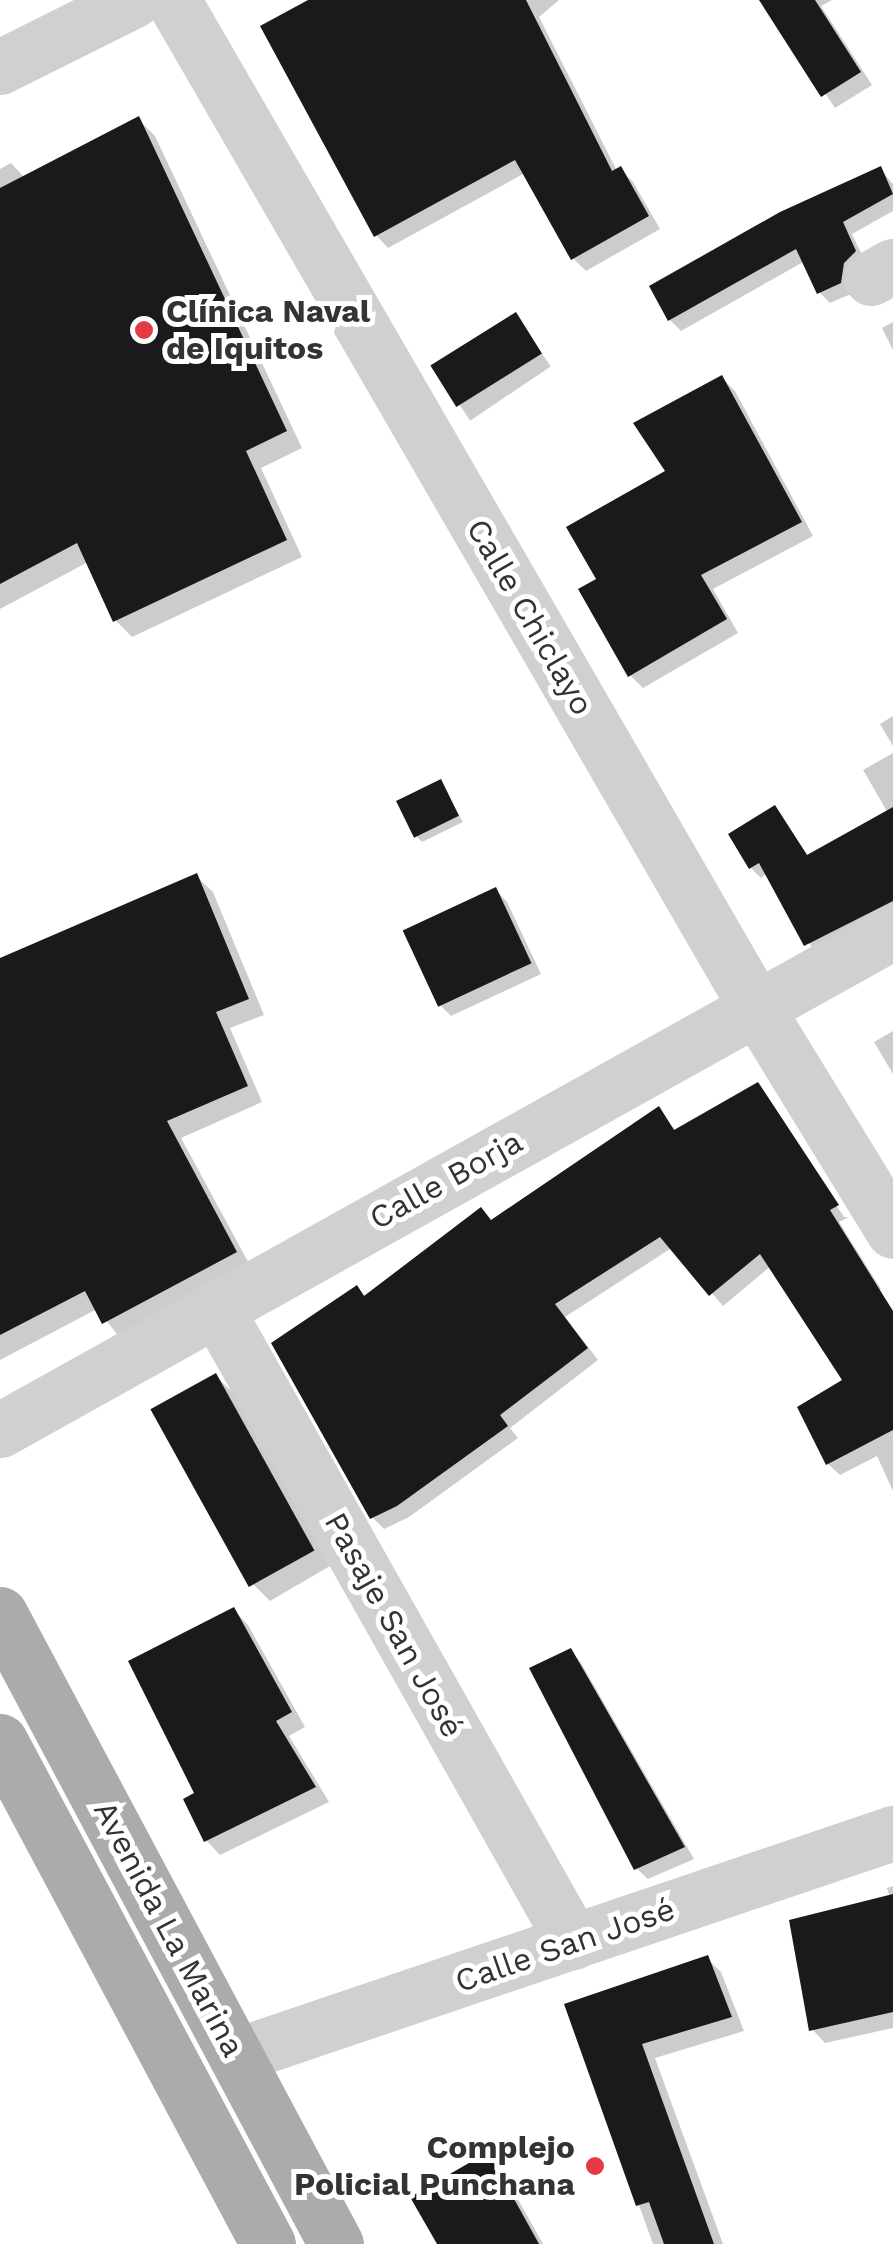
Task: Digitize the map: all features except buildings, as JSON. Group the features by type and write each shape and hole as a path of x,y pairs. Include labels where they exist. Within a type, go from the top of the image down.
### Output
{"main road":[{"name":"Avenida La Marina","path":"0,1614 336,2244"},
{"name":"Avenida La Marina","path":"0,1742 268,2244"}],"street":[{"path":"0,68 134,0"},
{"name":"Calle Chiclayo","path":"173,0 757,1009 893,1232"},
{"name":"Calle Borja","path":"0,1430 893,932"},
{"name":"Pasaje San José","path":"215,1307 573,1942"},
{"name":"Calle San José","path":"236,2055 893,1833"}],"place":[{"name":"Clínica Naval de Iquitos","path":"144,330"},
{"name":"Complejo Policial Punchana","path":"595,2166"}]}
